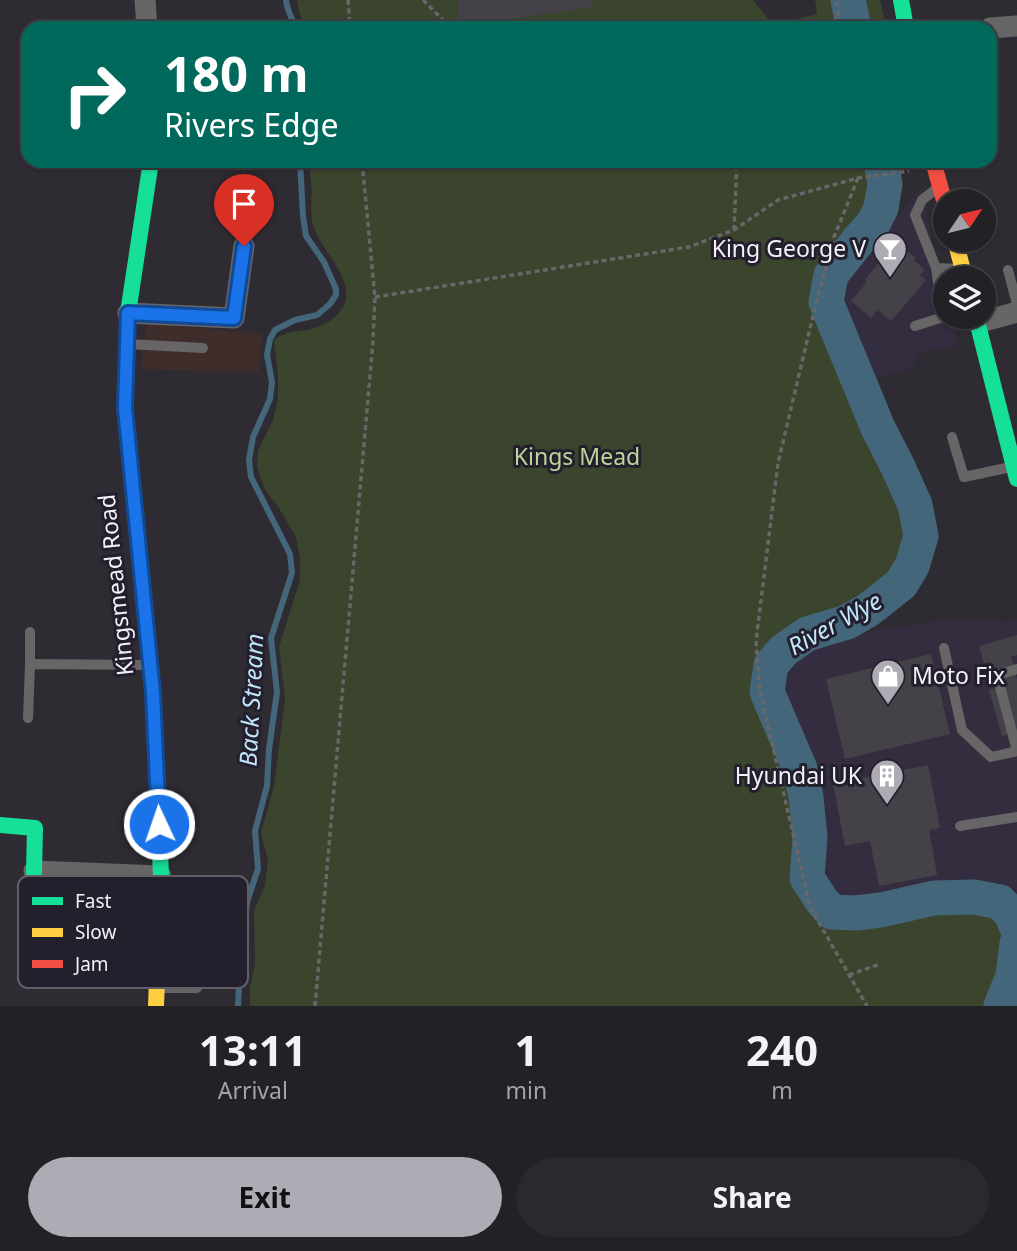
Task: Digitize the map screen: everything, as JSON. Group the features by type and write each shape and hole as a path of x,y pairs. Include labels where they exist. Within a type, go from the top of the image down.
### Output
{"street":[{"path":"145,0 146,21"},
{"path":"901,0 905,21"},
{"path":"997,28 1017,26"},
{"name":"Kingsmead Road","path":"150,168 128,313 125,408 151,665 162,876"},
{"path":"935,168 941,189"},
{"path":"128,313 234,318 244,246"},
{"path":"996,316 1017,312"},
{"path":"978,329 1015,472"},
{"path":"0,825 35,828 34,876"},
{"path":"34,871 162,876"},
{"name":"Kingsmead Road","path":"156,1006 157,988"}],"lane":[{"path":"935,266 915,215 922,200 940,185"},
{"path":"1008,270 1017,304"},
{"path":"915,326 933,320"},
{"path":"127,344 203,348"},
{"path":"952,437 964,477 1015,472"},
{"path":"29,718 30,632"},
{"path":"944,648 962,730 991,757 1017,751 997,675 1017,669"},
{"path":"30,664 151,665"},
{"path":"960,826 1017,817"},
{"path":"157,988 197,988"}],"path":[{"path":"348,0 350,21"},
{"path":"423,0 444,21"},
{"path":"831,21 839,19 836,0"},
{"path":"640,21 646,20"},
{"path":"315,1006 373,341 375,297 363,168"},
{"path":"734,230 737,168"},
{"path":"375,297 689,247 734,230 778,200 858,178 906,171"},
{"path":"858,178 834,237 778,463 756,641 760,691 810,907 867,1006"},
{"path":"849,975 880,964"}],"shaded area":[{"path":"920,189 939,266 933,266 933,329 954,329 957,345 917,354 915,362 908,370 871,379 846,331 841,292 852,264 885,233"},
{"path":"146,322 262,334 259,373 141,369"},
{"path":"945,620 1002,623 1017,620 1017,896 1006,890 957,885 932,886 854,900 843,898 829,881 825,868 820,808 813,772 803,740 797,732 782,693 784,671 799,655 837,639"}],"green space":[{"path":"297,0 753,0 770,21 303,21"},
{"path":"815,0 837,0 841,21 789,21 817,14"},
{"path":"855,0 880,0 884,21 861,21"},
{"name":"Kings Mead","path":"309,168 874,168 878,194 865,222 828,264 820,286 821,310 844,373 901,484 913,519 913,542 903,561 879,590 854,611 791,634 774,654 764,673 766,700 791,758 801,799 805,841 804,876 808,895 825,912 848,922 871,921 904,910 937,905 995,906 1012,922 1013,946 1010,966 995,1006 250,1006 250,986 255,964 254,911 265,886 268,860 261,833 274,786 285,699 279,647 300,580 296,537 265,490 257,467 258,451 273,420 278,399 274,341 283,335 315,328 330,321 344,306 346,294 344,282 312,221"}],"building":[{"path":"457,0 592,0 593,7 496,21 459,21"},
{"path":"896,242 916,258 914,260 925,270 920,275 926,280 891,321 877,310 871,318 851,301"},
{"path":"1017,635 1017,655 1011,656 1017,680 1017,732 1002,736 989,690 997,688 990,662 984,663 979,646"},
{"name":"Moto Fix","path":"931,654 950,734 845,759 826,679"},
{"name":"Hyundai UK","path":"928,765 940,828 929,830 937,875 879,886 870,841 845,846 833,784"}],"waterway":[{"name":"Back Stream","path":"286,0 293,21"},
{"name":"River Wye","path":"848,0 852,21"},
{"name":"Back Stream","path":"248,899 258,869 255,831 267,786 277,692 271,638 292,573 290,554 251,477 249,460 253,437 270,399 272,382 267,355 270,339 275,330 295,320 317,315 336,295 324,262 306,236 300,168"},
{"name":"River Wye","path":"882,168 885,184 881,208 873,224 831,275 826,302 878,428 915,505 921,536 912,566 901,584 868,610 847,622 807,634 784,650 771,665 767,692 800,769 810,837 807,878 832,912 855,913 934,898 974,897 1000,902 1012,915 1017,928"},
{"name":"River Wye","path":"1001,1006 1013,976 1017,943"},
{"name":"Back Stream","path":"238,1006 239,988"}],"traffic: fast":[{"path":"901,0 905,21"},
{"path":"150,168 128,313 125,408 153,693 161,876"},
{"path":"979,329 1017,479"},
{"path":"0,825 35,828 34,876"}],"traffic: slow":[{"path":"958,252 962,266"},
{"path":"156,1006 157,988"}],"traffic: jam":[{"path":"935,168 941,189"}],"place":[{"name":"King George V","path":"890,279"},
{"name":"Moto Fix","path":"888,706"},
{"name":"Hyundai UK","path":"887,806"}],"route":[{"path":"159,824 153,693 125,408 128,313 234,318 244,246"}]}
